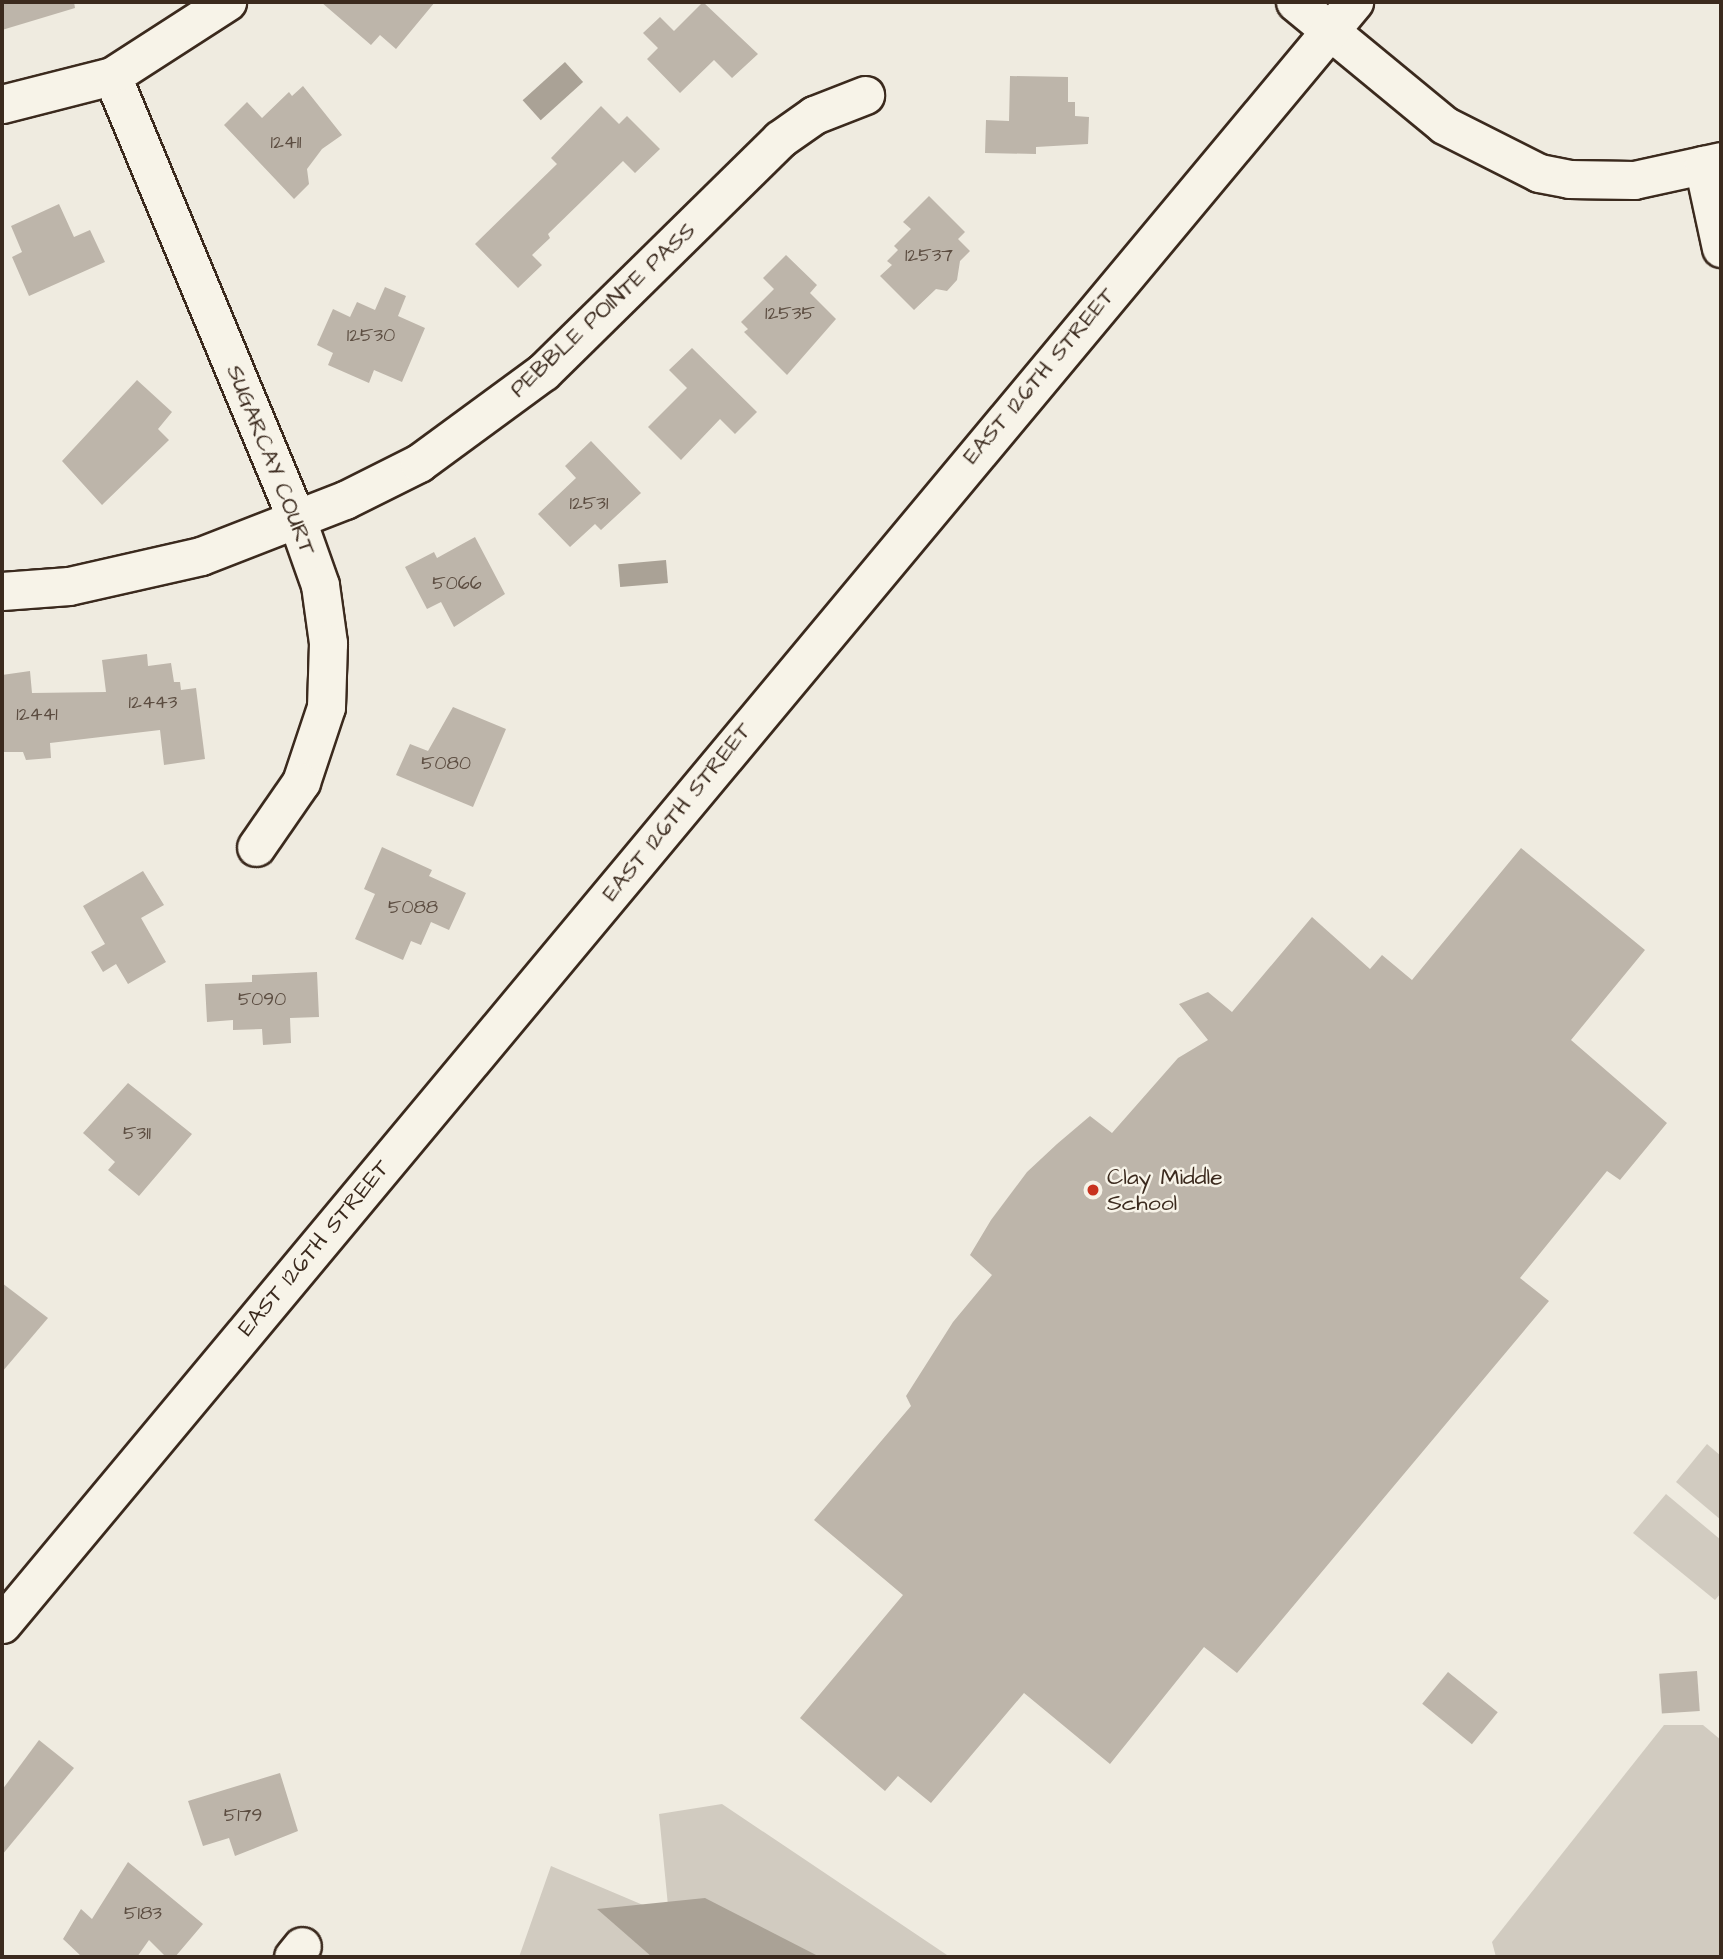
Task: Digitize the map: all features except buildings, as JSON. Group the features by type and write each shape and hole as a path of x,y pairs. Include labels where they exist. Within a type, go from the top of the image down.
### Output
{"street":[{"path":"2,104 112,76 227,2"},
{"path":"1295,2 1444,125 1539,173 1569,179 1634,180 1712,163 1721,248"},
{"name":"EAST 126TH STREET","path":"2,1624 1354,2"},
{"name":"SUGARCAY COURT","path":"112,76 297,520 320,585 328,643 326,707 301,782 256,847"},
{"name":"PEBBLE POINTE PASS","path":"2,591 69,586 148,570 297,520 419,463 484,418 543,372 626,295 780,139 814,115 866,95"}],"shaded area":[{"path":"565,62 583,82 541,120 523,100"},
{"path":"666,560 668,583 620,587 618,564"},
{"path":"1707,1444 1721,1456 1721,1520 1676,1482"},
{"path":"1666,1494 1721,1540 1721,1593 1715,1600 1633,1533"},
{"path":"1664,1725 1703,1725 1721,1740 1721,1957 1496,1957 1492,1942"},
{"path":"722,1804 950,1957 519,1957 551,1866 669,1916 659,1814"},
{"path":"705,1898 820,1957 652,1957 597,1909"}],"place":[{"name":"Clay Middle School","path":"1093,1190"}]}
